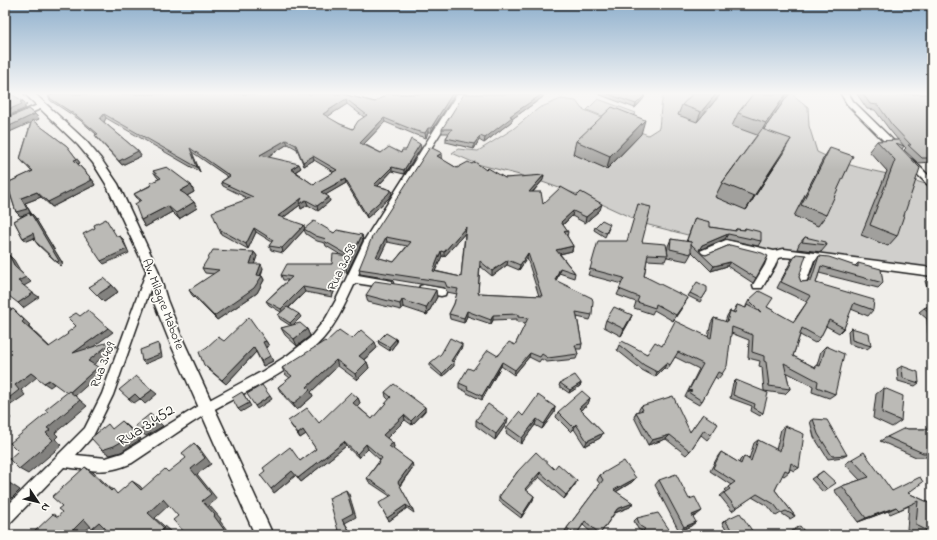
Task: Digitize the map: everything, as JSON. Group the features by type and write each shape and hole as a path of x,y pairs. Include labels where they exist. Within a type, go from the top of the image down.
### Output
{"street":[{"name":"Av. Milagre Mabote","path":"56,119 82,143 97,161 112,184 152,270 160,300 206,408 264,535"},
{"name":"Rua 3.058","path":"206,408 267,375 292,359 314,341 330,321 368,241 445,119"},
{"path":"867,119 932,184"},
{"path":"703,254 726,244 774,255 784,253 932,272"},
{"path":"758,285 770,266 774,255"},
{"path":"801,283 810,257"},
{"name":"Rua 3.409","path":"62,460 89,432 107,395 152,270"},
{"path":"351,278 397,285"},
{"path":"412,288 441,292"},
{"name":"Rua 3.452","path":"62,460 116,464 128,458 206,408"},
{"path":"5,518 62,460"}],"shaded area":[{"path":"525,119 608,119 648,135 659,128 660,119 809,119 809,126 817,152 844,163 902,177 931,186 932,273 779,255 773,257 645,224 593,200 531,178 477,164 452,153 458,149 478,151 513,129"},
{"path":"610,119 630,119 625,125"}],"building":[{"path":"5,119 24,119 5,128"},
{"path":"81,119 100,119 138,151 119,161 95,135 98,134"},
{"path":"113,119 332,119 353,129 361,119 383,119 360,143 381,153 389,147 401,153 402,150 406,150 411,139 420,144 404,170 392,167 374,185 391,190 366,214 345,179 321,192 329,197 317,206 306,200 299,204 302,198 278,216 304,225 282,248 269,246 273,240 254,228 246,244 219,229 212,212 253,197 221,182 230,176 190,148 197,167","holes":["286,140 296,145 303,162 313,156 337,170 314,185 291,169 299,164 260,155"]},
{"path":"387,119 436,119 431,128 428,128 425,133"},
{"path":"448,119 509,119 485,138 480,136 474,144 446,138 452,129 442,129"},
{"path":"599,119 645,120 610,156 576,141"},
{"path":"755,119 769,119 766,123"},
{"path":"888,119 932,119 932,158 922,158 908,145 911,145"},
{"path":"32,120 67,146 77,159 74,160 92,180 48,202 37,192 21,198 27,209 16,212 9,190 5,184 33,171 20,159"},
{"path":"762,129 791,139 754,196 722,183"},
{"path":"899,140 904,146 896,143 920,168 897,236 870,225 895,160 877,141"},
{"path":"430,147 442,153 437,156 457,168 468,162 472,164 475,162 486,170 488,168 505,178 544,175 529,192 541,192 543,204 561,187 577,196 581,192 602,204 586,217 573,211 561,222 568,232 564,231 573,246 556,250 575,273 560,268 555,280 592,298 593,301 592,315 576,312 582,344 575,345 578,354 548,358 542,354 540,357 530,353 515,370 502,362 482,396 467,389 468,387 459,383 468,368 473,370 488,350 498,356 509,342 515,345 528,318 518,317 518,314 493,315 491,320 467,311 464,318 449,314 454,304 458,289 447,287 445,282 359,269 372,237","holes":["466,227 461,277 433,271 441,251 444,252","386,237 411,242 394,262 376,257","528,253 542,296 478,293 480,261 492,271 508,260 520,265"]},
{"path":"830,148 853,156 826,215 801,205"},
{"path":"167,167 191,185 180,191 194,202 176,213 168,206 141,220 135,204 141,200 134,194 152,185 150,183 161,178 153,171"},
{"path":"638,204 651,207 642,242 666,244 668,255 648,254 644,276 688,298 676,315 656,304 655,308 637,302 639,297 619,289 624,278 590,269 598,241 627,241"},
{"path":"30,212 59,261 57,262 35,241 33,233 23,238 14,221 29,213 31,216"},
{"path":"695,218 710,222 710,227 736,231 736,229 745,230 745,228 761,232 761,241 728,234 702,245 699,250 702,254 706,255 730,245 762,253 768,256 756,278 730,262 714,266 691,244 691,242 687,240"},
{"path":"106,219 117,237 120,236 127,249 101,261 83,234 95,228 94,225"},
{"path":"602,220 610,224 606,233 595,227"},
{"path":"314,221 334,233 337,230 362,235 346,268 343,268 340,275 337,274 331,292 303,287 281,309 266,301 292,277 281,275 287,264 332,264 333,254 350,256 324,241 326,239 316,236 304,229"},
{"path":"805,237 826,242 827,245 802,242"},
{"path":"671,239 691,242 691,254 670,249"},
{"path":"213,250 254,252 250,264 261,264 257,275 262,276 254,288 214,316 189,290 219,270 202,268"},
{"path":"796,254 806,255 799,277 801,282 811,281 819,256 829,257 858,267 858,263 881,269 883,283 821,266 816,283 874,300 873,310 854,303 844,328 829,320 820,338 802,328 793,356 816,368 816,365 820,366 826,346 844,354 835,394 817,387 818,381 784,363 790,389 769,386 764,356 752,352 753,335 732,327 727,366 722,374 718,372 702,401 688,392 692,391 689,390 703,364 678,352 670,365 667,363 657,372 644,365 619,345 622,341 647,354 655,342 662,346 675,321 711,338 714,318 727,322 730,311 735,313 737,305 746,308 747,305 761,312 749,300 759,291 773,298 767,307 794,322 811,296 781,282"},
{"path":"9,255 15,267 26,277 18,281 33,293 18,303 5,293 5,257"},
{"path":"104,278 112,285 97,295 89,287"},
{"path":"375,281 436,290 426,308 402,300 400,304 366,295"},
{"path":"697,282 707,287 707,291 702,299 690,293"},
{"path":"932,305 932,314 924,308"},
{"path":"287,307 299,314 290,323 278,315"},
{"path":"614,307 632,315 624,329 606,320"},
{"path":"13,309 24,320 22,322 49,347 68,334 67,333 76,326 68,318 76,313 80,316 88,310 108,328 73,353 112,342 88,361 98,367 70,392 69,391 67,393 49,380 44,383 31,373 15,385 19,390 5,401 5,312"},
{"path":"249,317 266,341 263,342 270,356 261,361 254,347 222,380 204,365 199,352 218,337 224,341"},
{"path":"300,323 307,329 294,339 281,328"},
{"path":"851,328 869,333 871,346 852,340"},
{"path":"339,330 352,339 361,330 375,342 359,356 367,362 355,374 336,360 307,387 310,390 293,404 278,387 292,376 282,368 325,341 326,342"},
{"path":"386,333 396,339 389,347 378,341"},
{"path":"450,338 462,344 451,361 454,362 442,374 430,363 441,354"},
{"path":"158,343 160,354 142,361 140,350"},
{"path":"902,366 918,372 919,383 903,378"},
{"path":"575,375 581,383 570,390 560,383"},
{"path":"136,376 152,390 140,399 135,394 129,399 119,390"},
{"path":"736,380 768,393 763,413 754,408 755,404 733,395"},
{"path":"394,384 425,407 411,421 404,415 383,435 393,443 389,446 412,463 398,482 413,510 406,505 387,518 379,503 392,495 367,478 382,458 366,444 357,454 344,442 298,478 292,471 271,489 260,475 265,471 263,468 290,447 300,461 316,449 303,430 298,434 288,421 307,408 319,423 351,392 358,398 353,403 372,419 391,397 385,392"},
{"path":"262,385 270,396 255,406 247,394"},
{"path":"884,388 903,396 901,421 882,413"},
{"path":"69,391 80,400 47,428 50,430 46,433 53,440 19,469 9,459 18,451 10,443 48,412 45,410"},
{"path":"582,391 590,398 579,408 603,433 587,441 576,424 573,427 558,412"},
{"path":"242,392 249,403 238,409 232,398"},
{"path":"538,395 555,407 544,424 537,419 522,438 507,427 519,412 523,416"},
{"path":"673,396 690,432 703,414 718,424 711,435 704,430 690,451 670,435 652,440 636,412 643,410 641,406"},
{"path":"488,404 508,418 496,434 476,420"},
{"path":"150,414 157,420 139,431 135,426"},
{"path":"813,419 827,420 847,455 832,456 818,434"},
{"path":"122,421 135,434 114,446 102,450 91,438 108,424 112,429"},
{"path":"785,426 804,434 799,468 791,463 789,472 785,470 775,490 795,516 786,511 781,513 774,504 757,494 736,508 724,493 730,489 728,487 735,482 713,468 721,452 741,464 744,456 751,461 758,440 780,451"},
{"path":"905,428 932,429 932,453 923,453 887,437"},
{"path":"194,443 205,458 191,469 211,494 202,501 215,515 214,516 228,535 201,535 199,531 195,535 187,535 173,520 178,516 163,499 148,513 164,528 158,535 112,535 99,522 92,528 84,519 68,535 37,535 34,532 53,514 58,517 62,512 58,509 62,506 52,497 85,467 111,491 113,489 117,494 132,481 141,490 165,469 168,472 186,458 182,453"},
{"path":"536,452 554,469 558,464 577,481 566,495 540,472 525,489 534,496 522,515 499,497 518,471"},
{"path":"864,452 892,491 920,477 923,482 908,493 932,504 932,533 916,525 918,501 899,510 896,507 866,518 842,486 869,477 852,459"},
{"path":"624,461 636,478 614,490 633,503 617,509 600,534 585,521 576,535 567,528 603,480 600,475"},
{"path":"823,471 836,483 827,489 815,477"},
{"path":"676,474 689,499 695,497 702,511 692,515 696,522 684,527 659,480"},
{"path":"5,482 10,485 5,490"},
{"path":"346,490 353,513 342,519 352,535 337,535 339,534 329,498"},
{"path":"658,513 673,535 645,535 643,531 645,529 640,526 637,518"},
{"path":"740,513 755,535 735,535 725,520"},
{"path":"800,526 807,535 786,535"},
{"path":"870,531 873,535 860,535"}]}
